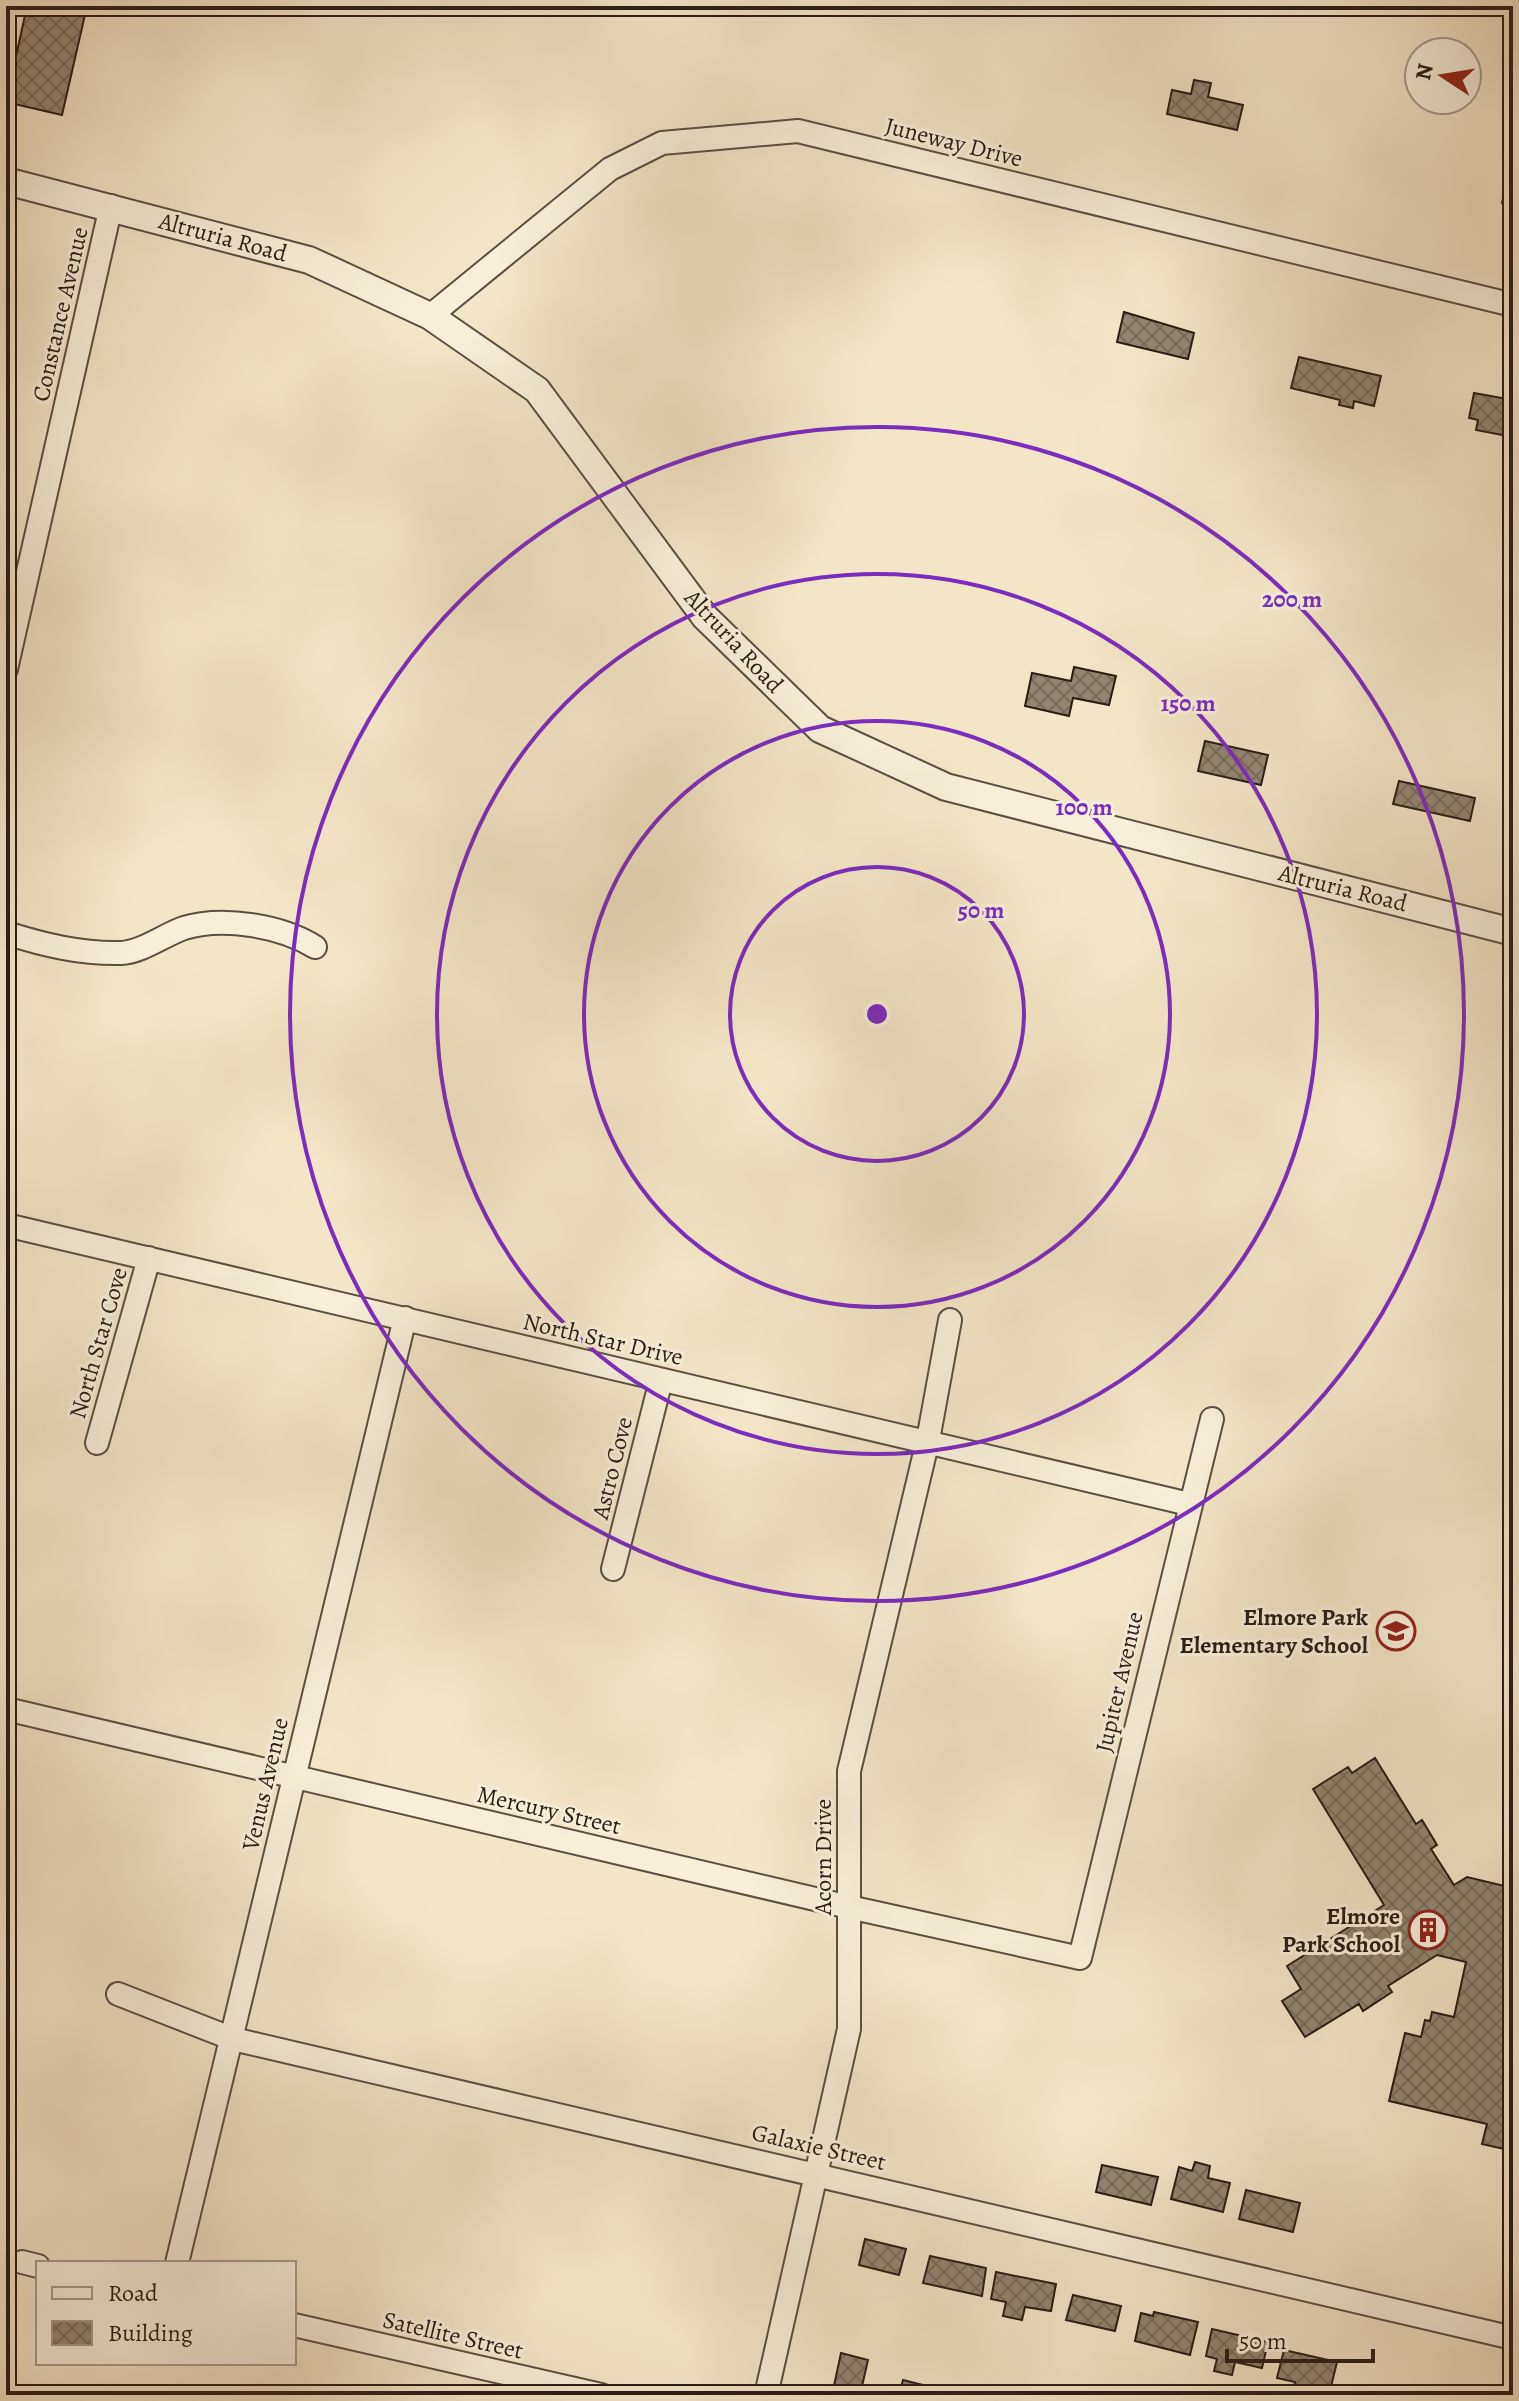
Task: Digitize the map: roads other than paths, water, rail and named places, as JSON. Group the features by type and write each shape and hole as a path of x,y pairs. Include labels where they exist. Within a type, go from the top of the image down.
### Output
{"street":[{"name":"Juneway Drive","path":"430,316 610,169 662,143 798,131 1513,305"},
{"name":"Altruria Road","path":"6,181 309,260 430,316 537,390 705,617 820,729 946,787 1513,932"},
{"name":"Constance Avenue","path":"6,669 111,206"},
{"path":"6,933 56,949 124,953 186,927 266,926 296,935 315,947"},
{"name":"North Star Drive","path":"6,1225 1189,1504"},
{"name":"North Star Cove","path":"97,1443 149,1258"},
{"name":"Venus Avenue","path":"178,2261 233,2039 292,1776 405,1318"},
{"name":"Acorn Drive","path":"766,2395 849,2029 849,1771 928,1440 950,1320"},
{"name":"Astro Cove","path":"613,1569 661,1380"},
{"name":"Jupiter Avenue","path":"1080,1958 1212,1419"},
{"name":"Mercury Street","path":"6,1709 849,1907 1080,1958"},
{"name":"Galaxie Street","path":"118,1994 233,2039 1513,2338"},
{"name":"Satellite Street","path":"296,2325 601,2395"}],"place":[{"name":"Elmore Park Elementary School","path":"1396,1631"},
{"name":"Elmore Park School","path":"1428,1930"}]}
